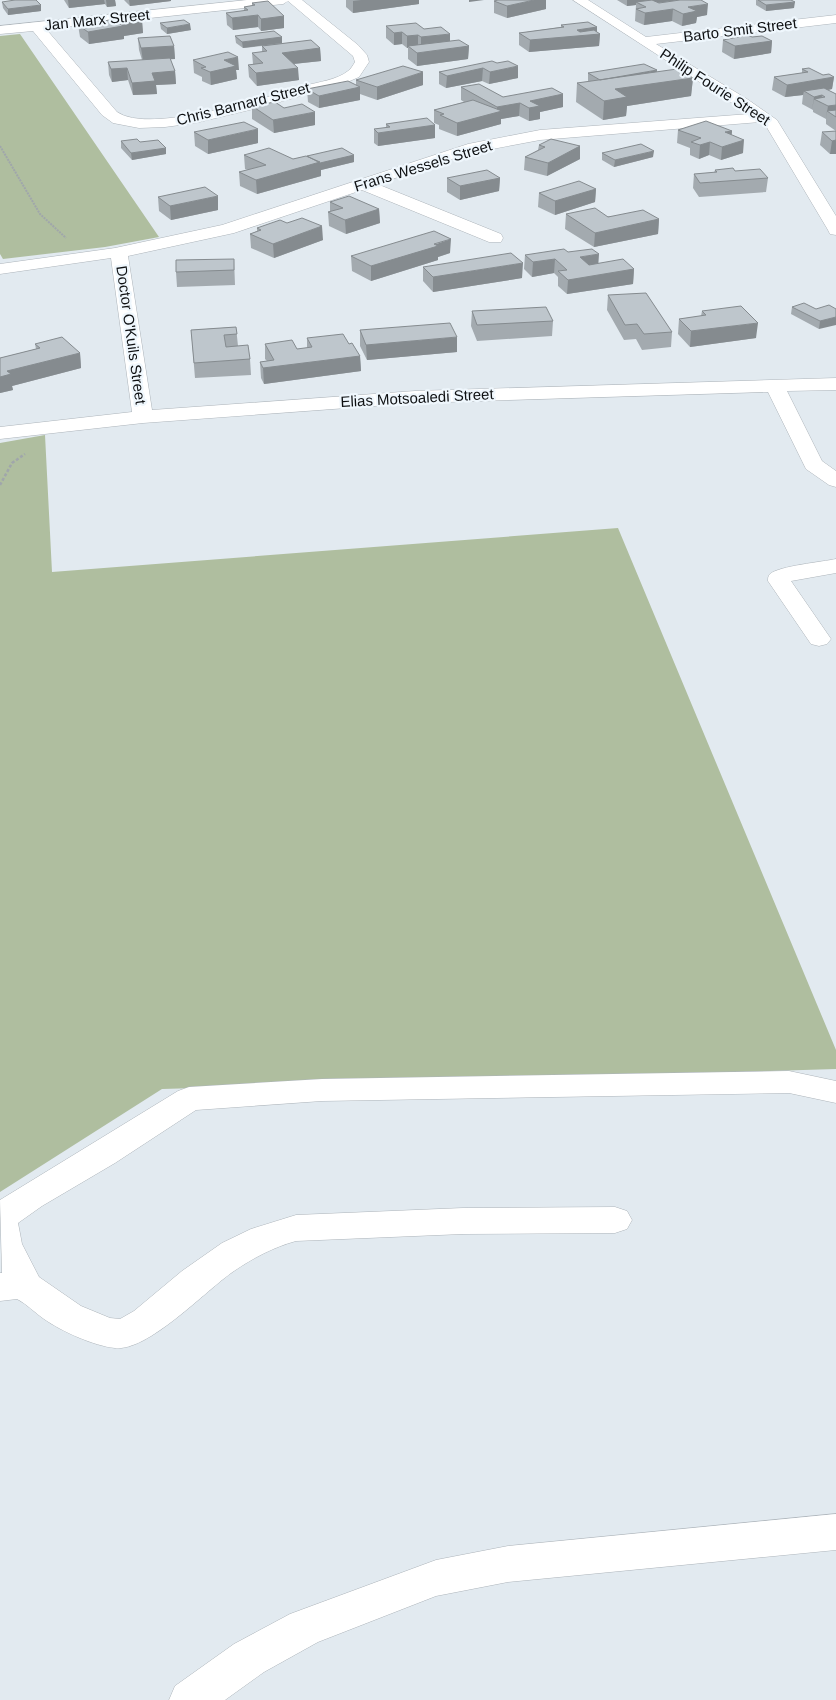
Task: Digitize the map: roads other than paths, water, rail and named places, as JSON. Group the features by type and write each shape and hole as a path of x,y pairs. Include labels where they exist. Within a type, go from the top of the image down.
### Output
{"street":[{"name":"Jan Marx Street","path":"0,30 283,0"},
{"name":"Chris Barnard Street","path":"36,26 84,87 107,112 119,120 130,123 166,122 206,116 340,80 354,74 362,62 360,55 294,0"},
{"name":"Philip Fourie Street","path":"579,0 764,117 776,128 836,230"},
{"name":"Barto Smit Street","path":"645,41 836,19"},
{"name":"Frans Wessels Street","path":"0,269 120,254 190,239 228,229 468,149 521,138 764,117"},
{"path":"362,184 495,238"},
{"name":"Doctor O'Kuils Street","path":"120,254 143,417"},
{"name":"Elias Motsoaledi Street","path":"0,433 143,417 494,394 836,384"},
{"path":"774,385 814,464 836,481"},
{"path":"819,640 779,581 779,578 790,574 836,566"},
{"path":"614,1220 463,1221 296,1228 279,1232 244,1246 225,1257 143,1323 122,1333 110,1333 74,1319 13,1286 0,1218 30,1196 103,1154 189,1099 322,1090 788,1082 836,1092"},
{"path":"190,1700 249,1658 304,1628 436,1578 508,1564 836,1532"}]}
